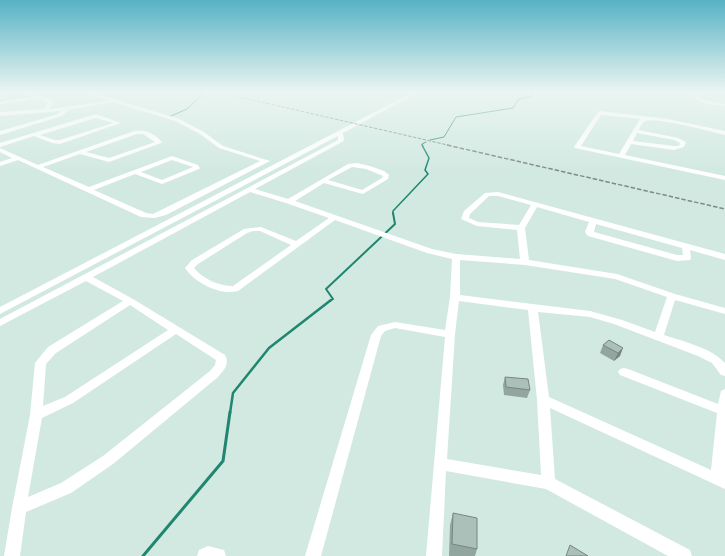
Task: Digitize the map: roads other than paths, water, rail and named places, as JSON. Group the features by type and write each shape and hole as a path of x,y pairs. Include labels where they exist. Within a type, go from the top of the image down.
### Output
{"street":[{"path":"0,133 50,118"},
{"path":"0,145 90,118"},
{"path":"36,135 54,142 60,142 118,122 103,118"},
{"path":"169,118 177,120 202,134 221,147 280,165"},
{"path":"0,311 368,118"},
{"path":"595,118 577,147 725,178"},
{"path":"635,118 643,120 668,121 725,133"},
{"path":"621,156 643,120"},
{"path":"38,167 80,152 141,132 158,142 108,160 80,152"},
{"path":"629,142 674,148 681,147 683,142 676,139 635,132"},
{"path":"0,323 88,278 340,141 340,133"},
{"path":"0,150 144,215 154,216 163,213 265,161"},
{"path":"0,164 18,158"},
{"path":"88,190 135,172 172,158 196,166 197,168 166,182 158,182 135,172"},
{"path":"277,175 280,165"},
{"path":"289,201 348,166 354,165 386,175 384,179 364,192 323,181"},
{"path":"250,190 289,201 333,218 384,234 430,251 456,257 525,262 617,276 672,296 725,311"},
{"path":"521,228 477,224 465,219 471,209 488,194 498,194 535,206 725,257"},
{"path":"210,202 228,201"},
{"path":"525,262 521,228 535,206"},
{"path":"296,244 261,229 244,231 195,262 189,268 192,273 220,288 227,290 235,289 333,218"},
{"path":"593,221 589,232 591,234 677,258 686,258 686,246"},
{"path":"434,556 450,334 455,297 456,257"},
{"path":"86,267 97,272"},
{"path":"19,508 66,488 102,464 214,374 220,366 221,358 130,301 88,278"},
{"path":"658,337 672,296"},
{"path":"455,297 590,314 618,322 715,359 723,367 725,372"},
{"path":"12,556 36,415 41,363 45,356 52,350 130,301"},
{"path":"533,308 543,400 548,483"},
{"path":"313,556 376,335 382,328 395,325 450,334"},
{"path":"36,415 69,400 175,330"},
{"path":"624,372 724,411"},
{"path":"543,400 721,481 725,394"},
{"path":"440,464 548,483 684,556"},
{"path":"205,556 208,554 218,556"}],"waterway":[{"path":"430,140 444,137 455,118"},
{"path":"423,146 422,144 426,142"},
{"path":"393,213 393,211 428,174 425,170 429,158 422,145"},
{"path":"330,301 333,299 326,289 395,224 393,213"},
{"path":"230,413 233,393 269,348 331,300"},
{"path":"143,556 223,461 230,412"}],"railway":[{"path":"330,118 452,146"},
{"path":"447,145 725,209"}]}
